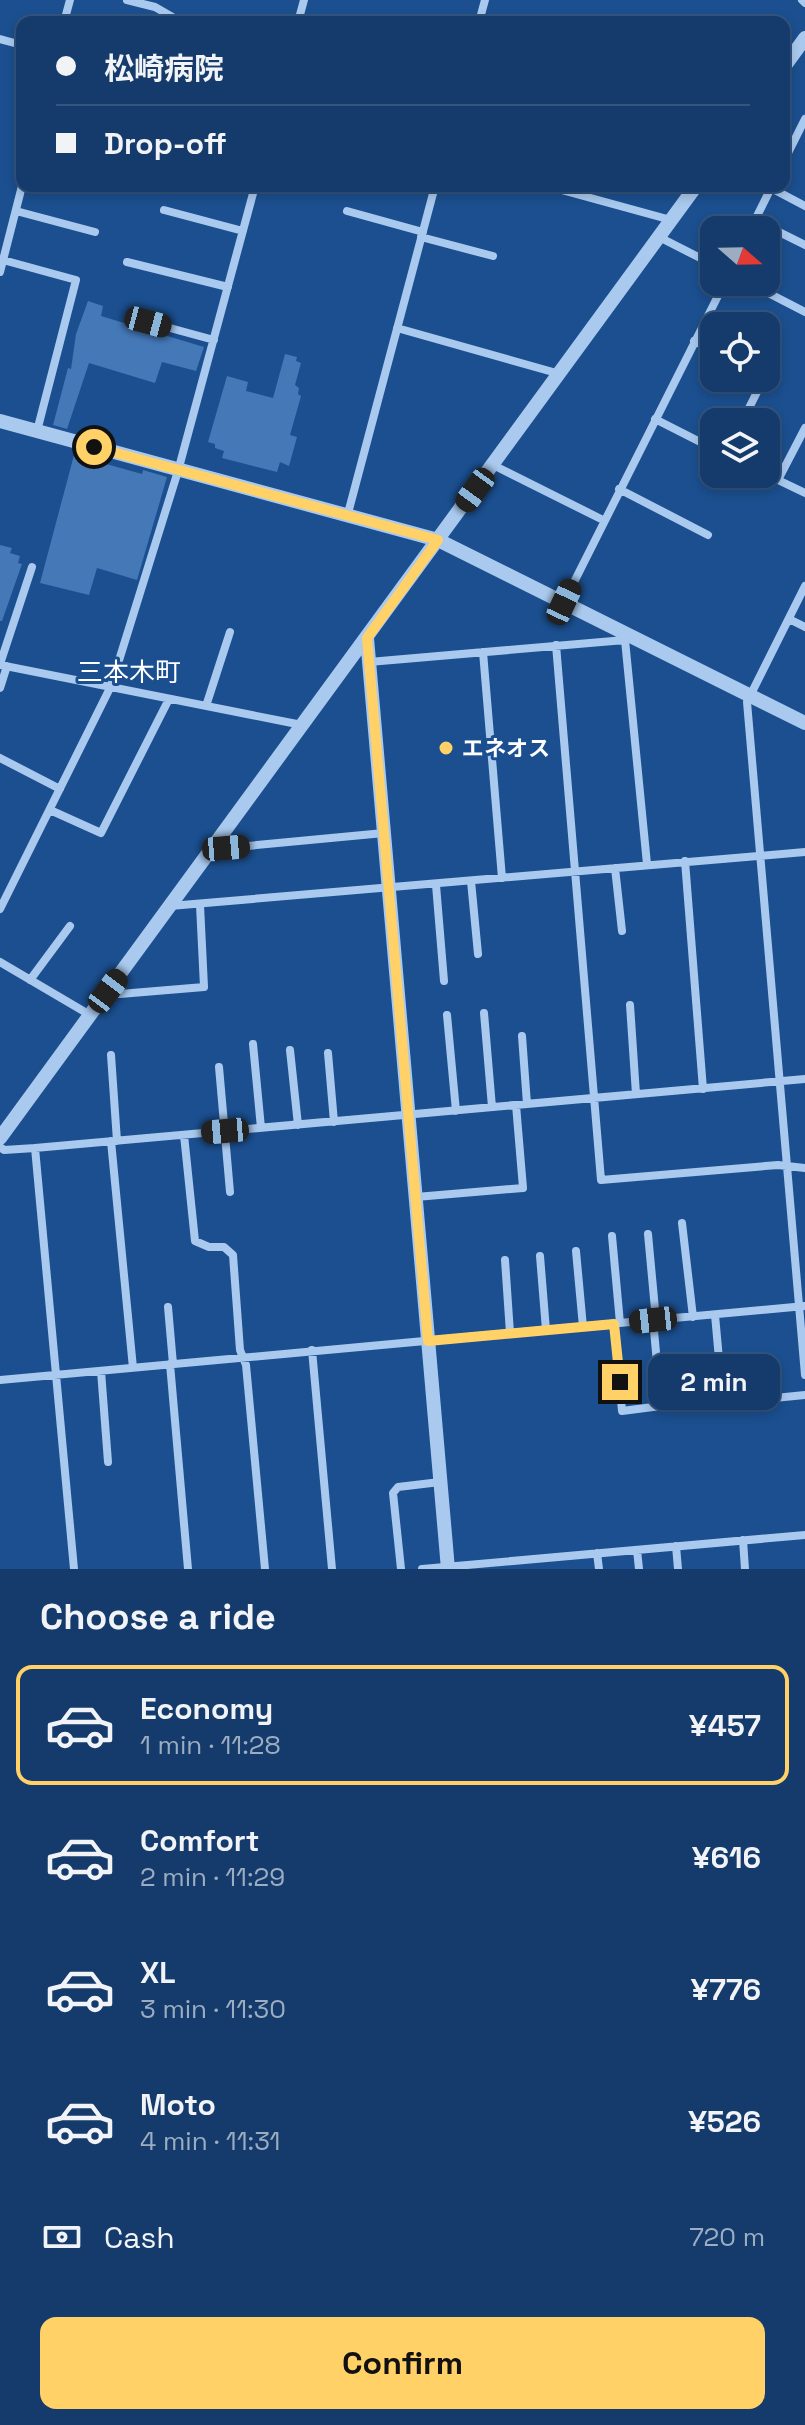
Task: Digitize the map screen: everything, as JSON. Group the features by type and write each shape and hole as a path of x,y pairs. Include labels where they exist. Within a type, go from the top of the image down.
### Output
{"street":[{"path":"127,0 155,7 171,16"},
{"path":"790,59 805,38"},
{"path":"790,149 805,119"},
{"path":"0,272 21,192"},
{"path":"0,909 111,686 178,471 253,192"},
{"path":"347,517 433,192"},
{"path":"569,192 671,220"},
{"path":"0,1138 692,192"},
{"path":"757,216 769,192"},
{"path":"780,192 805,206"},
{"path":"164,210 243,231"},
{"path":"16,211 95,232"},
{"path":"347,211 493,256"},
{"path":"780,232 805,245"},
{"path":"659,237 700,258"},
{"path":"3,260 76,280 37,431"},
{"path":"127,262 228,287"},
{"path":"564,602 718,296"},
{"path":"774,296 805,312"},
{"path":"148,322 214,340"},
{"path":"397,328 560,374"},
{"path":"694,341 700,344"},
{"path":"655,419 700,442"},
{"path":"0,421 438,540 564,602 627,638 805,723"},
{"path":"805,428 778,480 805,493"},
{"path":"493,465 603,520"},
{"path":"619,489 708,535"},
{"path":"0,688 2,665 32,567"},
{"path":"805,586 747,702 786,1167 802,1307 805,1375"},
{"path":"789,619 805,627"},
{"path":"206,706 230,632"},
{"path":"367,638 448,1568"},
{"path":"369,662 627,638"},
{"path":"627,638 647,864"},
{"path":"556,645 601,1180 778,1165 805,1168"},
{"path":"483,652 502,878"},
{"path":"2,665 302,725"},
{"path":"50,810 101,833 169,699"},
{"path":"0,758 60,789"},
{"path":"217,842 226,848 384,833"},
{"path":"170,906 805,852"},
{"path":"685,861 703,1089"},
{"path":"615,868 622,931"},
{"path":"471,881 478,954"},
{"path":"436,885 444,981"},
{"path":"108,991 120,994 204,987 200,905"},
{"path":"30,980 70,926"},
{"path":"0,962 90,1015"},
{"path":"630,1005 636,1094"},
{"path":"484,1013 492,1107"},
{"path":"447,1015 456,1111"},
{"path":"522,1036 527,1104"},
{"path":"253,1044 261,1128"},
{"path":"290,1050 298,1125"},
{"path":"328,1053 334,1122"},
{"path":"111,1055 114,1141 133,1368"},
{"path":"219,1067 230,1192"},
{"path":"0,1147 4,1150 35,1148 805,1079"},
{"path":"416,1197 523,1188 516,1105"},
{"path":"184,1135 195,1241 209,1247 224,1247 233,1255 265,1569"},
{"path":"35,1148 74,1569"},
{"path":"682,1223 693,1317"},
{"path":"612,1236 622,1411 661,1406 648,1234"},
{"path":"576,1251 583,1327"},
{"path":"540,1256 546,1330"},
{"path":"505,1260 510,1333"},
{"path":"168,1307 188,1569"},
{"path":"0,1380 802,1307"},
{"path":"715,1315 723,1403 805,1395"},
{"path":"312,1350 332,1569"},
{"path":"101,1371 108,1462"},
{"path":"401,1569 393,1493 398,1487 440,1482"},
{"path":"422,1569 530,1564 597,1553 805,1535"},
{"path":"743,1540 745,1569"},
{"path":"676,1546 678,1569"},
{"path":"637,1550 639,1569"},
{"path":"597,1553 599,1569"}],"building":[{"path":"88,301 103,306 101,316 204,347 196,371 162,362 155,383 89,363 67,429 53,425 68,368 71,369 76,334"},
{"path":"285,354 297,357 296,361 301,363 295,385 301,396 290,435 297,437 289,466 280,462 277,472 222,458 224,451 208,442 227,376 248,382 246,391 273,398"},
{"path":"74,455 142,474 143,470 167,477 137,580 97,568 89,595 40,583"},
{"path":"0,545 12,548 10,553 20,556 18,563 22,564 2,621 0,621"}],"place":[{"name":"エネオス","path":"446,748"}],"district":[{"name":"三本木町","path":"129,672"}],"route":[{"path":"94,447 438,540 367,638 428,1341 614,1324 620,1382"}]}
